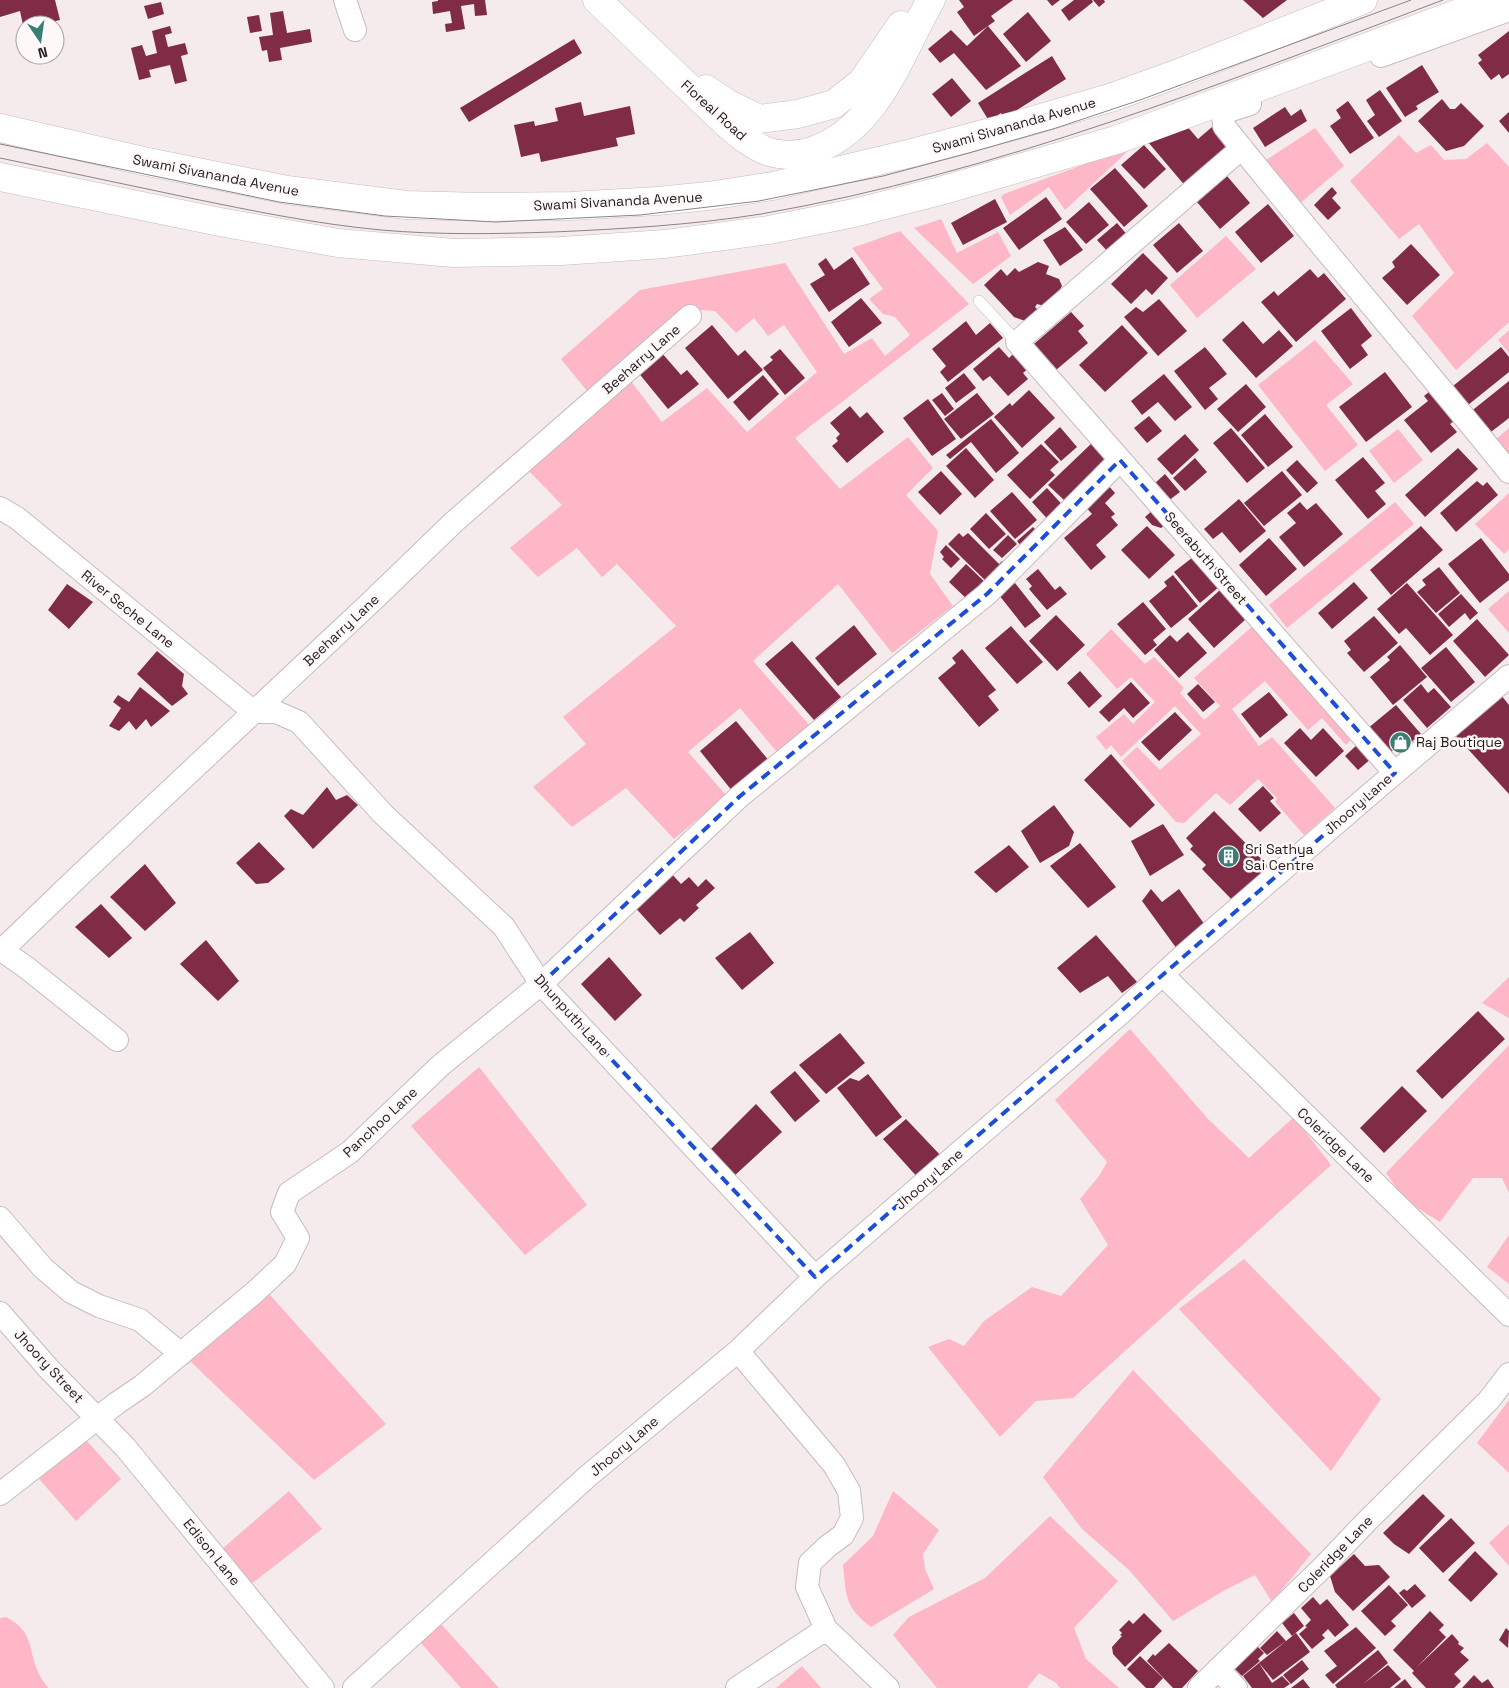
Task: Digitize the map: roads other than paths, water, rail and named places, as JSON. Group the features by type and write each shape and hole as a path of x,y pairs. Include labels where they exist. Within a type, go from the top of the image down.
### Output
{"street":[{"path":"345,0 355,30"},
{"name":"Floreal Road","path":"597,0 727,124 747,140 764,150 780,154 801,155 838,140 864,116 887,84 931,0"},
{"path":"646,46 727,103 759,119 798,114 834,104 862,82 898,29 921,0"},
{"name":"Swami Sivananda Avenue","path":"0,128 143,161 287,190 406,205 571,206 657,201 708,196 773,186 912,153 1017,125 1122,94 1363,0"},
{"path":"0,177 220,222 338,243 454,253 561,251 665,244 769,230 854,213 940,191 1098,145 1283,79 1494,0"},
{"path":"1509,10 1228,111 1223,115 1224,126 1509,472"},
{"path":"1017,342 1242,148"},
{"name":"Beeharry Lane","path":"1,951 455,521 690,316"},
{"name":"Seerabuth Street","path":"1017,342 1394,773"},
{"path":"541,984 738,797 987,594 1120,460"},
{"name":"River Seche Lane","path":"0,508 17,518 254,712"},
{"name":"Jhoory Lane","path":"354,1688 588,1476 738,1351 815,1277 1176,962 1394,773 1506,683"},
{"name":"Dhunputh Lane","path":"254,712 276,712 299,722 383,814 504,927 541,984 815,1277"},
{"path":"1,951 27,968 116,1040"},
{"name":"Coleridge Lane","path":"1163,975 1509,1315"},
{"name":"Panchoo Lane","path":"181,1354 255,1292 285,1264 298,1238 282,1212 289,1193 350,1152 441,1065 541,984"},
{"path":"0,1218 43,1268 70,1292 99,1306 140,1320 181,1354 0,1494"},
{"name":"Jhoory Street","path":"0,1314 48,1368 98,1418"},
{"path":"738,1351 834,1465 849,1491 852,1518 843,1535 810,1563 807,1587 826,1629 888,1688"},
{"name":"Coleridge Lane","path":"1199,1688 1325,1566 1367,1521 1489,1400 1509,1374"},
{"name":"Edison Lane","path":"98,1418 126,1447 323,1688"},
{"path":"737,1688 826,1629"},
{"path":"1218,1669 1236,1688"}],"lane":[{"path":"979,301 1017,342"}],"tram line":[{"path":"0,144 279,202 385,216 496,222 640,215 759,201 883,176 969,153 1056,128 1140,100 1411,0"},
{"path":"0,158 261,212 309,221 381,230 489,234 579,231 683,224 761,214 849,196 936,175 1022,150 1191,94 1443,0"}],"place":[{"name":"Raj Boutique","path":"1400,742"},
{"name":"Sri Sathya Sai Centre","path":"1229,857"}]}
